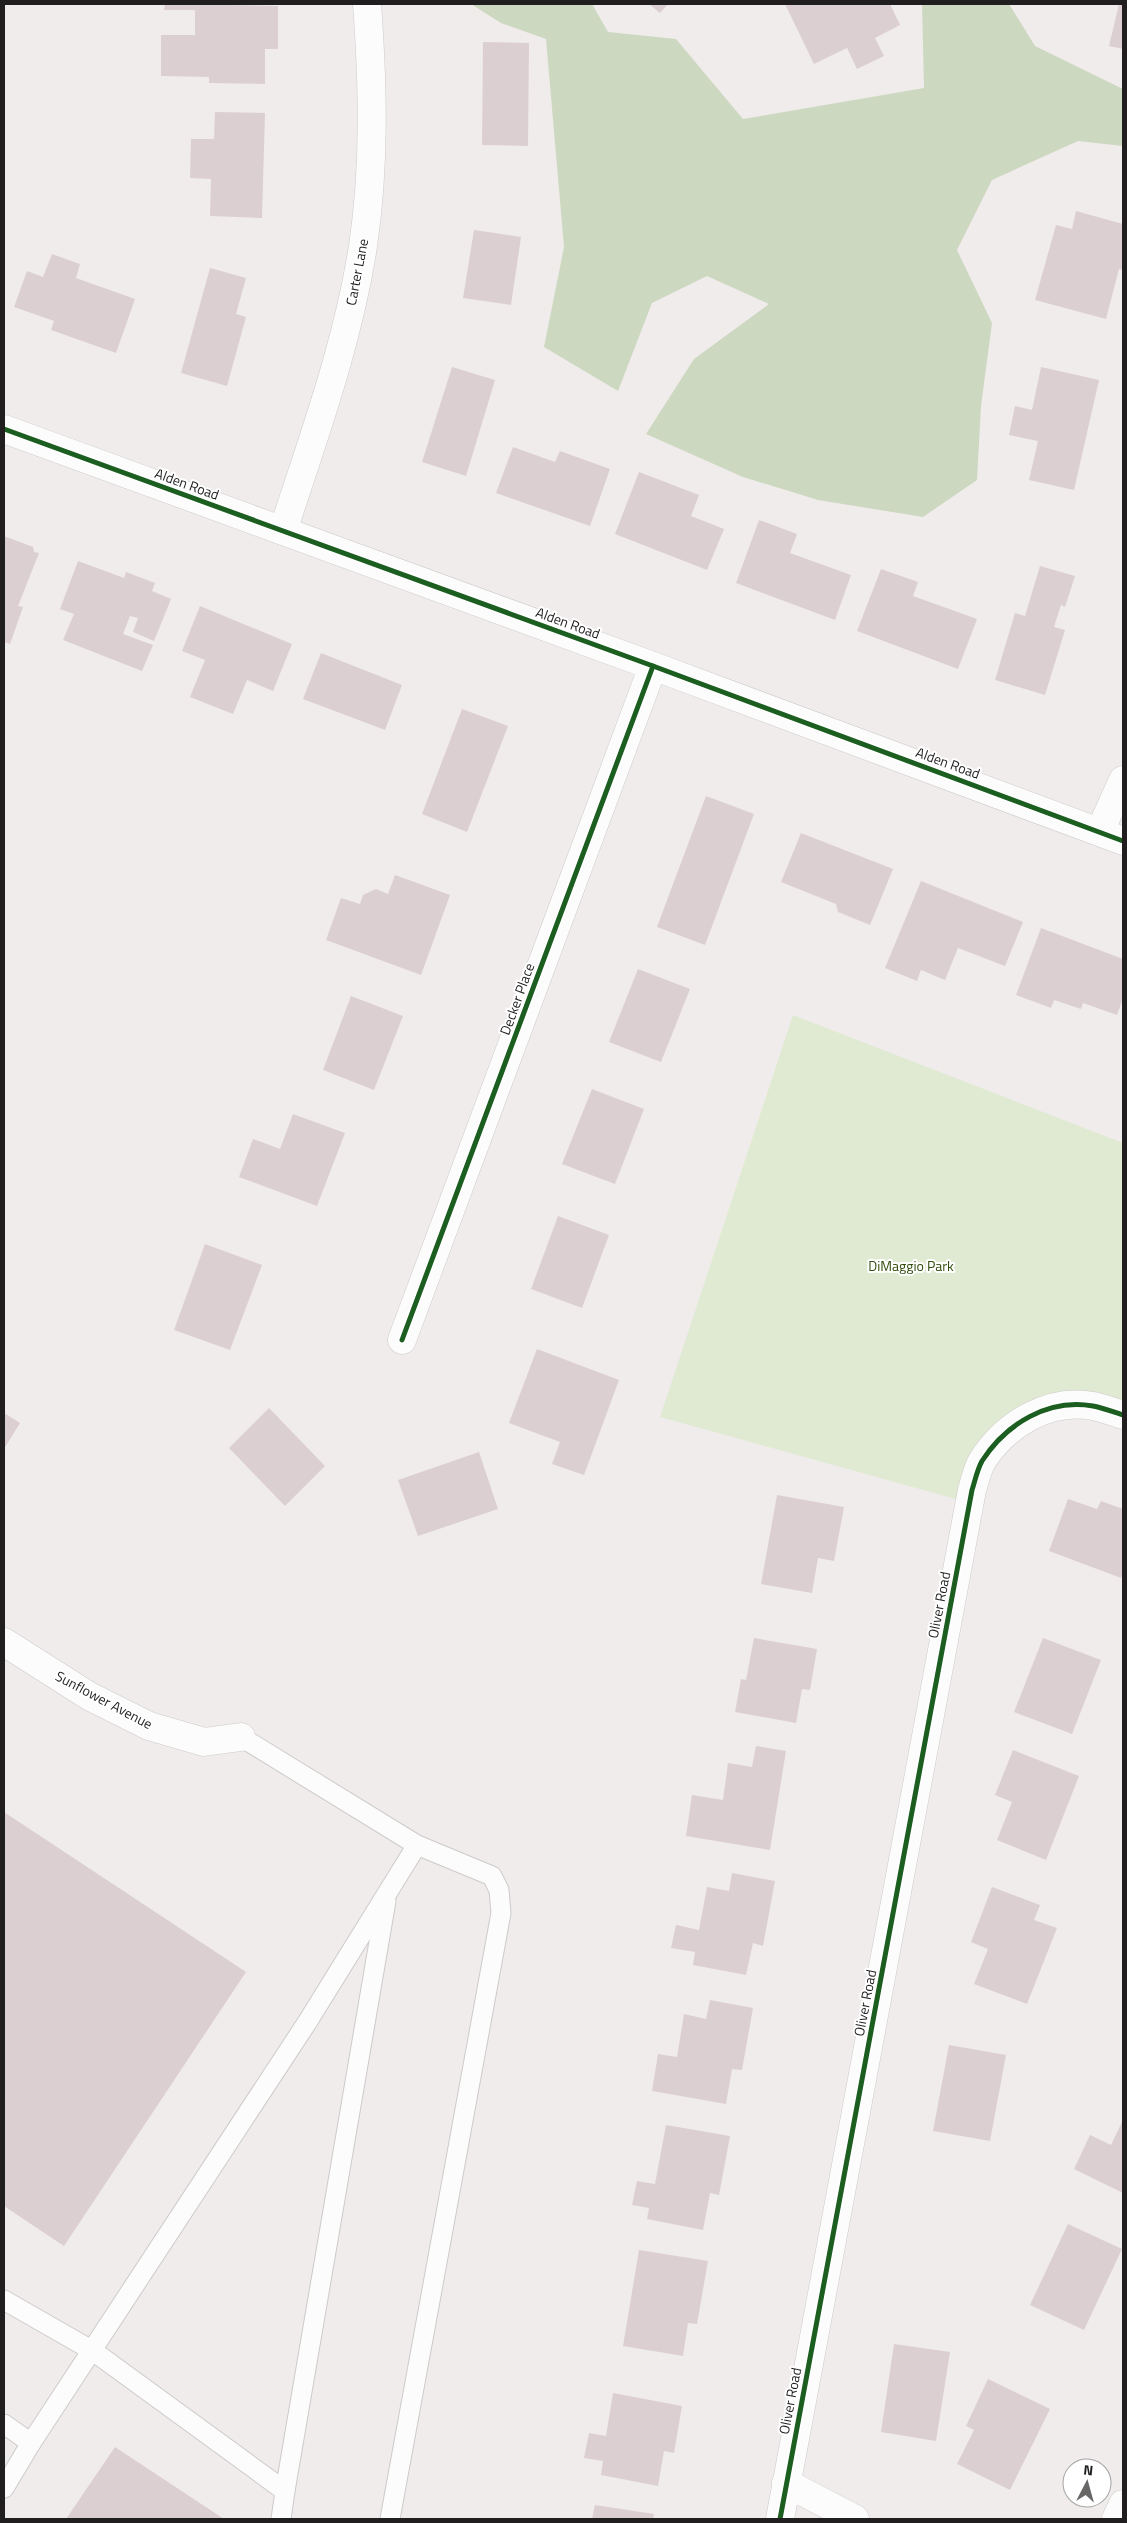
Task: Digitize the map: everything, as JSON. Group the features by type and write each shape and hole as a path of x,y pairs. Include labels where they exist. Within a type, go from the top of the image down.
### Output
{"street":[{"name":"Carter Lane","path":"283,532 344,339 363,246 372,152 372,74 367,4"},
{"name":"Alden Road","path":"4,429 653,666 1111,836"},
{"name":"Decker Place","path":"402,1340 653,666"},
{"path":"1111,836 1123,780"},
{"name":"Oliver Road","path":"780,2519 972,1490 981,1463 1000,1436 1028,1416 1060,1406 1092,1406 1123,1416"},
{"name":"Sunflower Avenue","path":"4,1642 89,1696 149,1726 204,1742 241,1737"},
{"path":"786,2483 855,2519"},
{"path":"1116,2519 1123,2504"}],"lane":[{"path":"241,1737 417,1845 492,1876 499,1890 501,1913 390,2519"},
{"path":"4,2488 31,2443 308,2021 417,1845"},
{"path":"281,2519 284,2491 388,1891"},
{"path":"4,2300 92,2352 284,2491"},
{"path":"4,2424 31,2443"}],"green space":[{"path":"471,4 592,4 608,32 676,39 743,119 924,88 922,4 1009,4 1035,46 1123,89 1123,146 1078,141 992,180 957,250 992,323 981,406 977,480 923,517 818,500 743,477 646,434 694,359 769,304 707,276 652,303 618,391 544,347 564,247 546,39 501,23"},
{"name":"DiMaggio Park","path":"793,1015 1123,1143 1123,1415 1028,1416 970,1503 660,1417"}],"building":[{"path":"165,4 278,6 278,49 265,49 265,84 209,83 209,77 161,76 161,35 195,35 195,10 164,10"},
{"path":"649,4 668,4 660,13"},
{"path":"785,4 890,4 900,25 875,38 884,56 857,69 847,48 814,64"},
{"path":"1119,4 1123,4 1123,49 1109,46"},
{"path":"483,42 529,43 528,146 482,145"},
{"path":"215,112 265,113 262,218 210,216 211,179 190,178 191,139 214,139"},
{"path":"1076,211 1123,224 1123,270 1119,269 1106,319 1035,300 1056,225 1072,229"},
{"path":"474,230 521,237 511,305 463,298"},
{"path":"52,254 80,264 76,278 135,299 116,353 51,330 54,321 14,307 27,271 43,277"},
{"path":"210,268 246,278 236,314 246,317 227,386 181,373"},
{"path":"452,367 495,380 466,476 422,462"},
{"path":"1041,367 1099,380 1074,490 1029,480 1038,441 1009,435 1015,406 1032,410"},
{"path":"513,447 555,462 560,451 610,469 590,526 496,493"},
{"path":"639,472 699,495 691,516 724,529 707,570 615,534"},
{"path":"759,520 797,534 790,553 851,575 835,620 736,583"},
{"path":"4,536 33,547 34,552 39,553 18,606 23,607 10,644 4,642"},
{"path":"78,561 124,578 126,572 155,583 152,591 171,599 154,641 133,632 138,618 130,616 123,634 153,645 142,671 63,640 74,614 60,609"},
{"path":"1040,566 1075,576 1065,607 1061,605 1054,627 1065,630 1045,695 995,680 1015,613 1025,616"},
{"path":"881,569 918,582 913,596 977,619 958,669 857,631"},
{"path":"200,606 292,644 273,691 247,680 233,714 190,697 205,660 182,651"},
{"path":"321,653 402,685 385,730 303,699"},
{"path":"462,709 508,726 467,832 422,814"},
{"path":"706,796 754,814 705,945 657,927"},
{"path":"801,833 893,869 870,925 838,912 836,904 781,882"},
{"path":"395,875 450,895 421,975 326,940 341,898 360,904 363,895 376,889 388,894"},
{"path":"921,881 1023,922 1005,966 958,948 945,980 921,970 917,981 885,968"},
{"path":"1041,928 1123,959 1123,998 1117,1015 1083,1003 1081,1009 1054,1000 1051,1008 1016,995"},
{"path":"638,969 690,989 661,1062 609,1042"},
{"path":"351,996 403,1016 374,1090 323,1070"},
{"path":"592,1089 644,1109 615,1184 562,1164"},
{"path":"293,1114 345,1133 317,1206 239,1177 253,1139 280,1149"},
{"path":"558,1216 609,1235 582,1308 531,1289"},
{"path":"205,1244 262,1265 230,1350 174,1330"},
{"path":"537,1349 619,1380 584,1475 552,1464 560,1442 509,1423"},
{"path":"269,1408 325,1466 285,1506 229,1448"},
{"path":"4,1413 20,1423 4,1449"},
{"path":"479,1452 498,1509 418,1536 398,1480"},
{"path":"777,1495 844,1507 834,1561 818,1558 812,1593 761,1584"},
{"path":"1068,1499 1097,1509 1101,1501 1123,1509 1123,1572 1121,1578 1049,1551"},
{"path":"754,1638 817,1649 810,1690 802,1689 796,1723 735,1712 741,1679 746,1680"},
{"path":"1043,1638 1101,1660 1072,1734 1014,1712"},
{"path":"756,1746 786,1751 770,1850 686,1836 692,1795 723,1800 728,1763 752,1767"},
{"path":"1013,1750 1079,1776 1046,1860 997,1840 1012,1802 995,1795"},
{"path":"4,1812 246,1972 64,2246 4,2206"},
{"path":"732,1873 775,1881 763,1946 753,1943 746,1975 693,1965 695,1952 671,1948 676,1925 699,1930 707,1887 729,1891"},
{"path":"992,1887 1040,1905 1034,1920 1057,1928 1027,2004 974,1984 988,1949 971,1942"},
{"path":"710,2000 753,2008 742,2070 732,2069 726,2104 652,2091 658,2054 677,2057 684,2014 706,2019"},
{"path":"949,2045 1006,2055 990,2141 933,2131"},
{"path":"1123,2120 1123,2193 1074,2169 1090,2135 1111,2145"},
{"path":"666,2125 730,2136 719,2195 710,2193 703,2230 647,2219 649,2208 632,2205 637,2181 655,2184"},
{"path":"1068,2224 1122,2249 1084,2330 1030,2305"},
{"path":"639,2250 708,2261 697,2324 688,2323 683,2356 623,2346"},
{"path":"894,2344 950,2352 936,2441 881,2432"},
{"path":"988,2379 1050,2409 1010,2490 957,2464 974,2430 966,2426"},
{"path":"613,2393 682,2406 674,2453 664,2451 658,2486 601,2475 603,2461 584,2458 589,2433 606,2436"},
{"path":"115,2447 224,2519 66,2519"},
{"path":"595,2505 654,2514 653,2519 592,2519"}],"cycle path":[{"path":"4,429 653,666 1123,841"},
{"path":"402,1340 653,666"},
{"path":"780,2519 976,1475 982,1461 1003,1436 1016,1425 1044,1410 1060,1406 1093,1406 1123,1415"}]}
